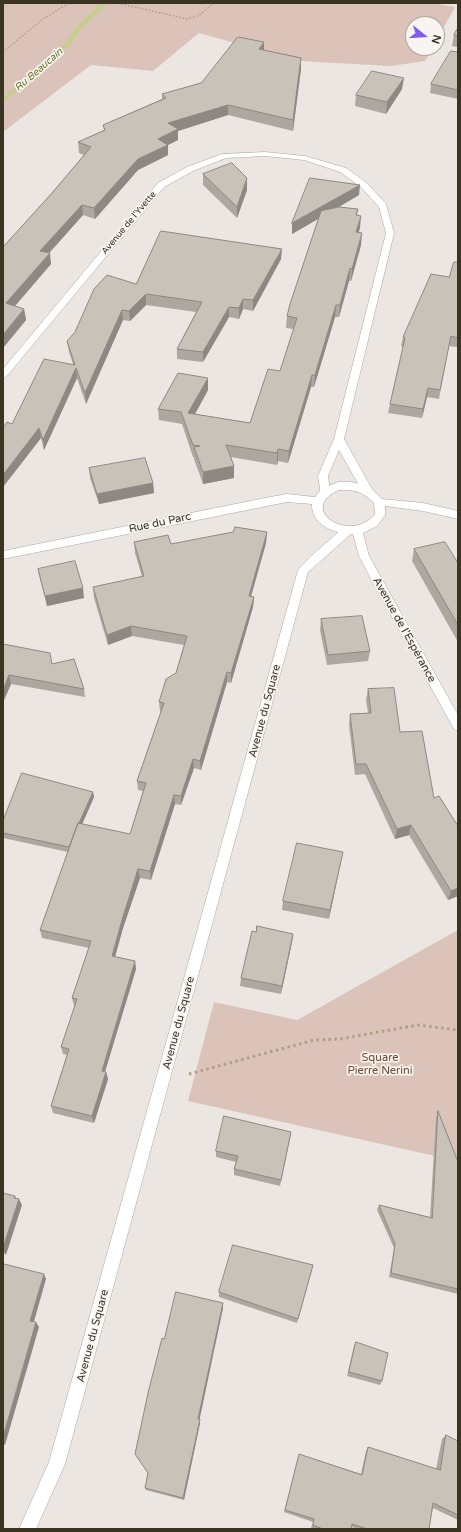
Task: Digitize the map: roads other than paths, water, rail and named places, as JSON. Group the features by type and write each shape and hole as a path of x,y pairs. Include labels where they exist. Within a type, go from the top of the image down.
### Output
{"street":[{"name":"Avenue de l'Yvette","path":"3,376 161,185 190,169 226,156 265,154 305,158 343,170 364,185 383,206 390,232 339,439 323,476 321,496"},
{"path":"339,439 368,491 379,502 423,507 458,515"},
{"path":"368,491 354,486 338,486 321,496 317,510 323,520 333,527 352,530 371,525 380,514 379,502"},
{"name":"Rue du Parc","path":"3,555 265,502 287,498 321,496"},
{"name":"Avenue de l'Espérance","path":"352,530 376,579 458,726"},
{"name":"Avenue du Square","path":"27,1529 58,1464 303,570 312,560 352,530"}],"waterway":[{"name":"Ru Beaucain","path":"3,100 49,63 69,42 80,26 105,3"}],"park label":[{"name":"Square Pierre Nerini","path":"380,1064"}]}
